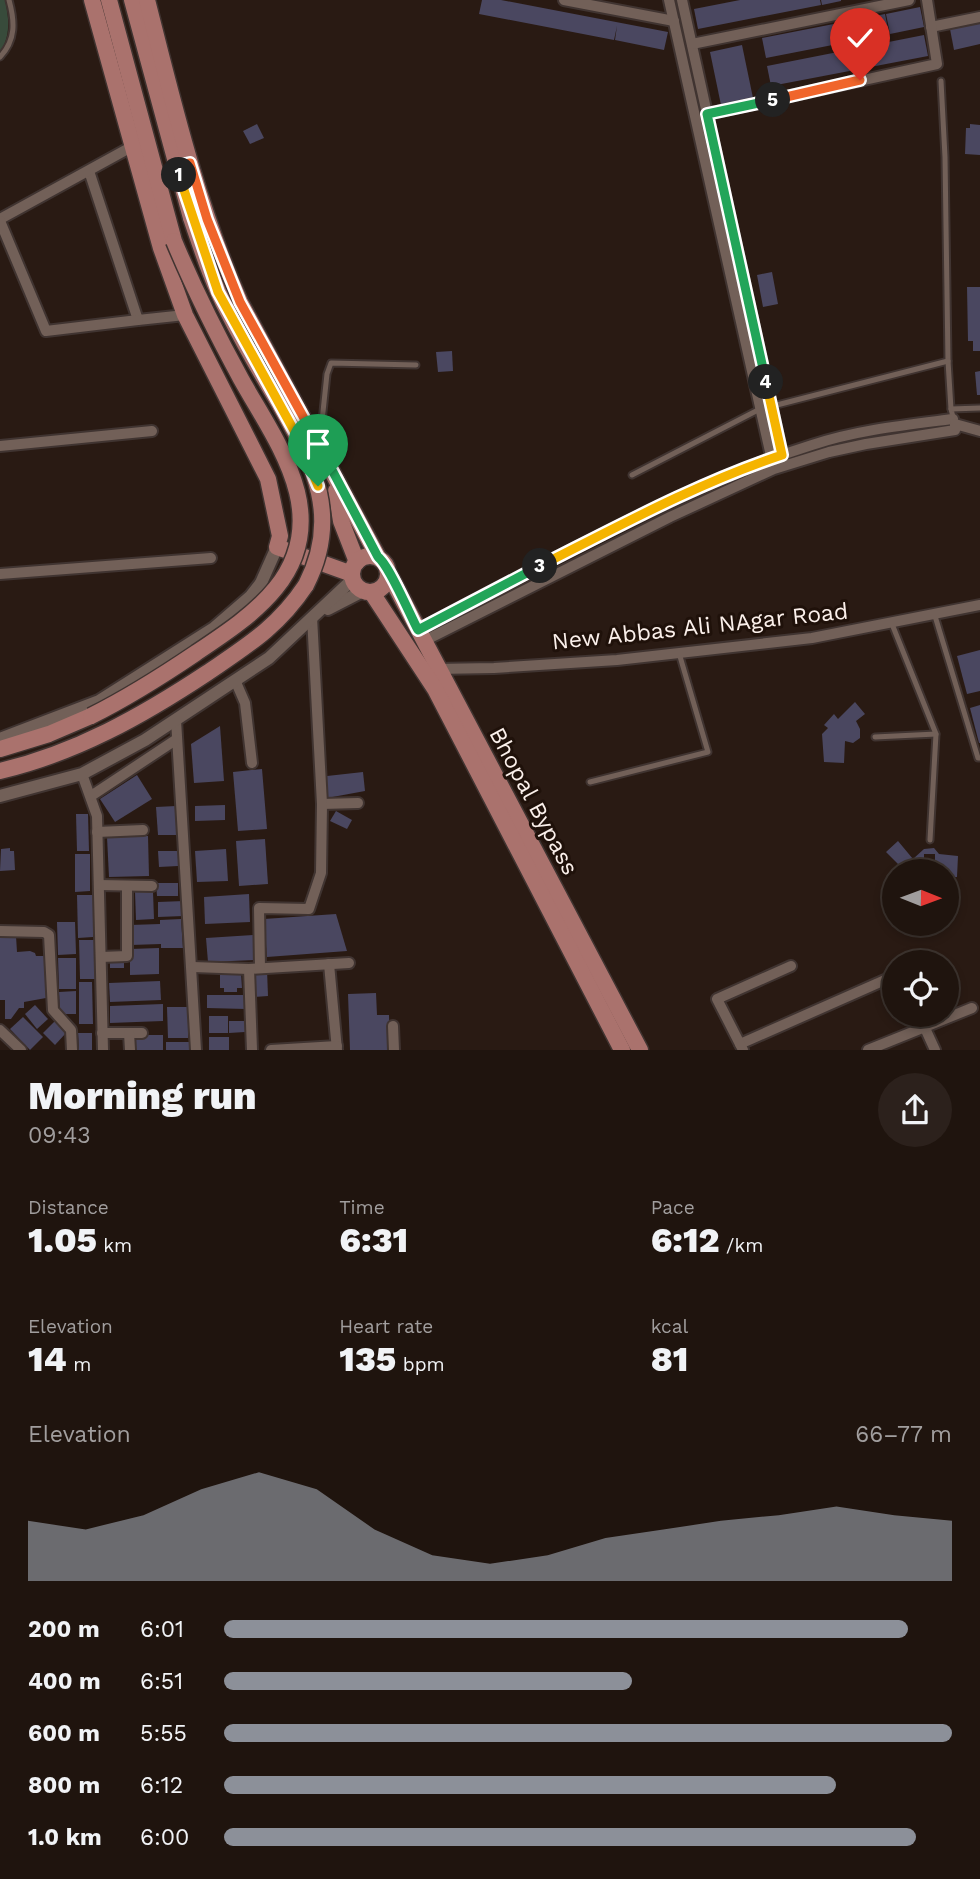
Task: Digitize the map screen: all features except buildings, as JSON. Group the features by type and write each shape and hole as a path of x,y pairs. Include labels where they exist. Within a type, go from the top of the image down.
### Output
{"main road":[{"path":"0,749 49,734 111,706 172,670 243,622 279,585 293,561 299,542 298,495 288,466 203,309 174,241 138,148 92,0"},
{"path":"109,0 161,248 185,315 268,479 278,541 358,578 386,584 389,574"},
{"path":"132,0 183,165 240,302 322,450 334,478"},
{"path":"0,771 64,752 131,720 169,698 273,626 296,600 315,568 321,547 323,520 314,474 297,436 218,292 191,218 183,165 147,0"},
{"name":"Bhopal Bypass","path":"334,478 378,557 386,564 421,636 431,670 622,1049"},
{"name":"Bhopal Bypass","path":"334,478 341,521 358,578 431,670 640,1049"},
{"path":"358,578 366,556 378,557"}],"street":[{"path":"564,0 674,21"},
{"path":"669,0 760,410 778,462"},
{"path":"682,0 772,407 778,462"},
{"path":"692,44 886,2 909,0"},
{"path":"707,114 937,64 927,0"},
{"path":"931,27 980,17"},
{"path":"138,148 89,171 0,220 46,331 185,315"},
{"path":"89,171 138,320"},
{"path":"421,636 500,585 650,511 745,468 778,462 814,444 859,433 954,420 980,431"},
{"path":"0,446 152,431"},
{"path":"0,739 99,701 214,628 256,590 278,541"},
{"path":"0,574 211,558"},
{"path":"0,796 82,774 145,740 269,658 358,578"},
{"name":"New Abbas Ali NAgar Road","path":"431,670 508,667 679,653 812,638 980,606"},
{"path":"252,1049 254,968 260,908 309,909 321,873 322,804 312,617"},
{"path":"235,680 245,703 252,763"},
{"path":"176,720 196,1049"},
{"path":"90,796 177,739"},
{"path":"82,774 97,816 103,1049"},
{"path":"322,804 358,803"},
{"path":"97,832 143,830"},
{"path":"99,885 152,886"},
{"path":"101,957 127,956 127,886"},
{"path":"0,931 44,932 49,935 53,1010 71,1030 72,1049"},
{"path":"192,967 254,968 349,963"},
{"path":"271,1049 337,1048 329,964"},
{"path":"791,966 717,999 741,1047 882,982"},
{"path":"959,1013 972,1007"},
{"path":"393,1026 394,1049"},
{"path":"868,1049 925,1027 935,1049"},
{"path":"0,1030 21,1049"},
{"path":"103,1033 142,1033"},
{"path":"129,1033 130,1049"}],"lane":[{"path":"0,57 12,41 13,14 9,0"},
{"path":"941,81 948,238 948,361 954,420 980,408"},
{"path":"632,475 760,410 948,361"},
{"path":"322,450 320,441 324,399 331,363 416,365"},
{"path":"935,615 980,758"},
{"path":"892,624 936,734 930,840"},
{"path":"590,782 708,752 679,653"},
{"path":"875,737 936,734"}],"green space":[{"path":"0,0 5,0 8,27 0,52"}],"route":[{"path":"318,486 297,436 218,292 191,218 176,166 190,163 207,219 240,302 378,557 386,564 418,630 500,585 650,511 745,468 782,455 707,114 860,80"}]}
